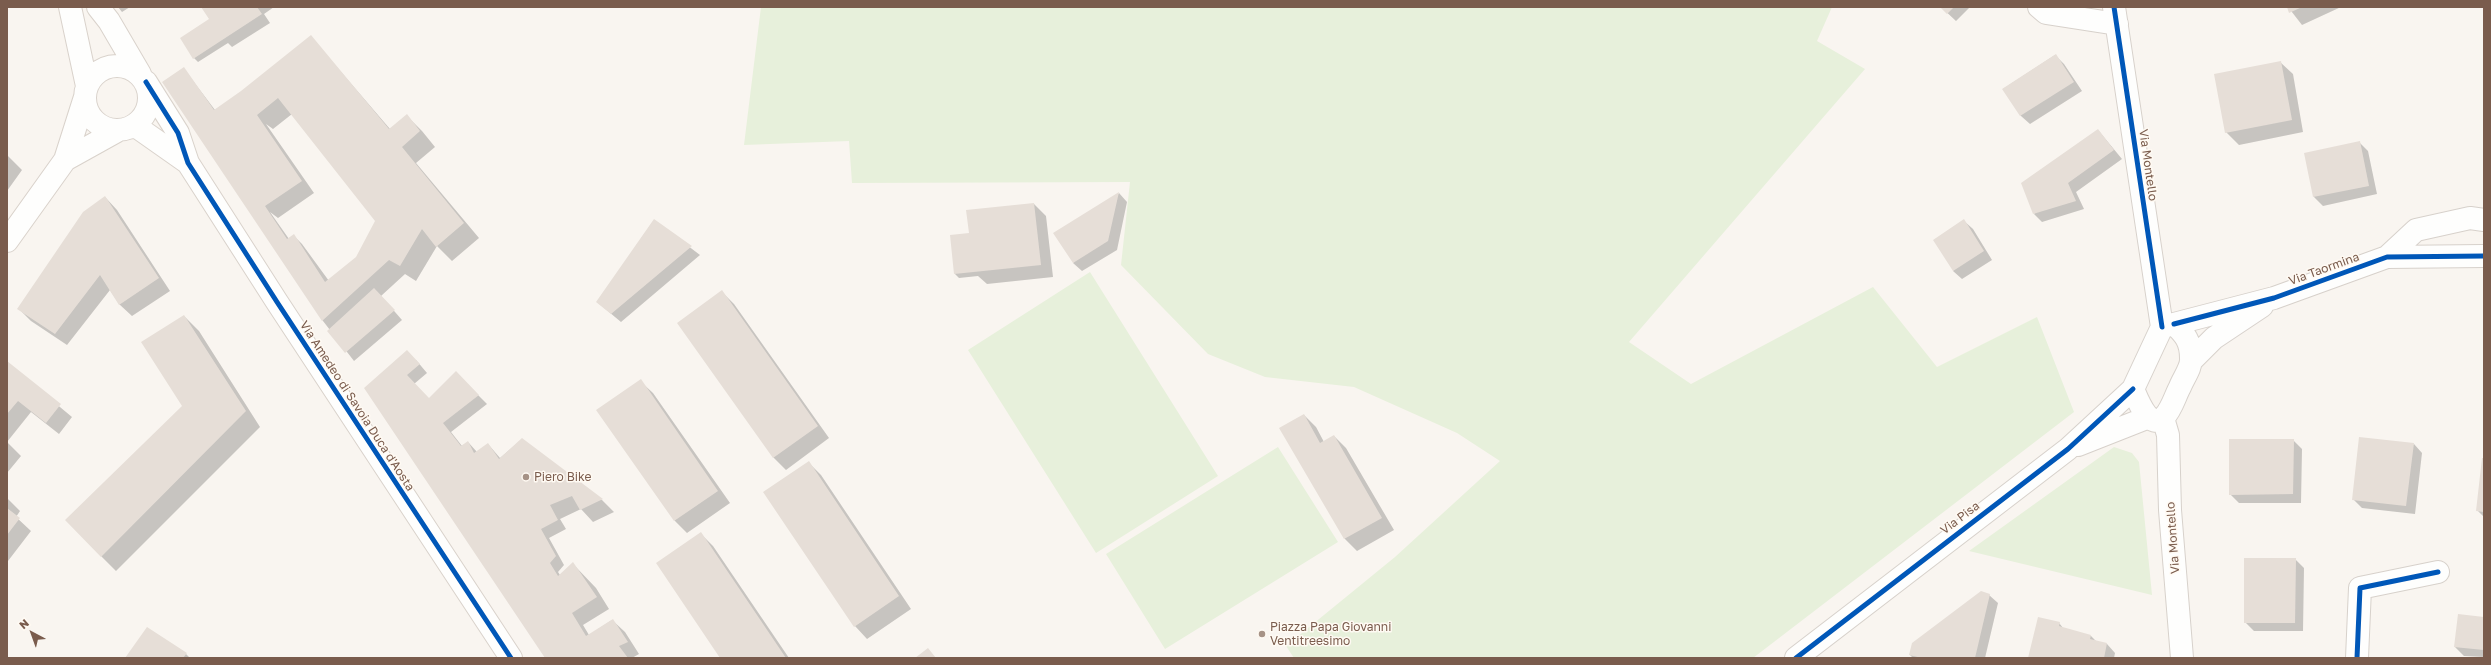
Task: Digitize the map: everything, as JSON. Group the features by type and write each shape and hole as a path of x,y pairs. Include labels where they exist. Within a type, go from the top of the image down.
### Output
{"street":[{"path":"70,7 86,91 86,108 99,124 109,129 127,128 188,163"},
{"path":"98,7 109,21 178,133 188,163"},
{"path":"2040,7 2046,12 2116,15"},
{"name":"Via Montello","path":"2116,15 2168,325"},
{"path":"7,242 65,160 86,91 100,70 110,66 121,65 143,78 149,91 148,106 141,119 127,128 65,160"},
{"name":"Via Amedeo di Savoia Duca d'Aosta","path":"188,163 277,302 511,658"},
{"name":"Via Taormina","path":"2387,257 2416,230 2470,218 2484,220"},
{"name":"Via Taormina","path":"2168,325 2274,298 2387,257 2484,256"},
{"name":"Via Taormina","path":"2192,360 2214,338 2274,298"},
{"path":"2168,325 2186,336 2192,360 2169,410 2156,418 2139,406 2133,389 2168,325"},
{"name":"Via Pisa","path":"1796,658 2068,449 2133,389"},
{"name":"Via Montello","path":"2156,418 2168,435 2170,510 2182,658"},
{"name":"Via Pisa","path":"2068,449 2156,418"},
{"path":"2357,658 2360,588 2438,572"}],"green space":[{"path":"761,7 1832,7 1817,41 1865,69 1629,342 1691,384 1873,287 1937,367 2037,317 2074,412 1753,658 1294,658 1286,646 1395,557 1500,461 1457,433 1354,387 1265,377 1208,354 1121,265 1130,182 852,183 849,141 744,145"},
{"path":"1090,272 1218,476 1096,553 968,350"},
{"path":"1278,447 1338,542 1165,649 1106,554"},
{"path":"2114,447 2132,453 2139,462 2152,595 1969,551"}],"building":[{"path":"201,7 257,7 262,14 193,59 180,38 209,19"},
{"path":"1940,7 1954,7 1947,14"},
{"path":"2287,7 2302,7 2289,13"},
{"path":"311,35 389,129 407,114 420,131 402,147 464,223 436,247 422,229 400,266 389,260 322,321 162,82 184,67 214,110 241,91","holes":["278,98 375,221 356,257 325,282 294,234 287,239 265,206 302,181 257,115"]},
{"path":"2056,54 2074,82 2020,116 2002,89"},
{"path":"2281,61 2292,120 2225,133 2214,74"},
{"path":"2098,129 2114,150 2068,183 2076,201 2033,214 2021,183"},
{"path":"2360,141 2369,186 2313,197 2304,153"},
{"path":"1119,192 1108,241 1073,263 1053,233"},
{"path":"105,196 159,278 119,305 100,275 55,334 17,309 83,212"},
{"path":"1034,203 1041,265 954,274 950,235 969,233 966,210"},
{"path":"654,219 692,246 611,314 596,302"},
{"path":"1964,219 1984,251 1953,271 1933,240"},
{"path":"374,288 395,310 345,353 327,331"},
{"path":"722,290 818,426 773,458 677,323"},
{"path":"184,315 246,411 101,557 65,520 182,406 141,342"},
{"path":"407,350 420,364 407,375 429,398 456,371 479,395 443,423 461,446 468,441 474,453 488,443 499,459 522,438 603,499 580,510 572,496 550,505 558,520 541,529 556,556 550,563 558,576 573,562 597,597 572,613 586,636 613,619 628,642 619,646 628,658 545,658 364,388"},
{"path":"7,361 61,404 46,423 18,401 7,414"},
{"path":"641,379 718,491 674,521 596,410"},
{"path":"1304,414 1320,443 1334,435 1382,518 1344,539 1279,428"},
{"path":"2359,437 2414,443 2406,506 2352,500"},
{"path":"2229,439 2294,439 2293,494 2229,495"},
{"path":"2482,458 2484,458 2484,512 2476,511"},
{"path":"809,461 899,596 854,627 763,492"},
{"path":"7,508 20,518 7,535"},
{"path":"701,532 786,658 720,658 656,563"},
{"path":"2244,558 2296,558 2295,623 2244,623"},
{"path":"1981,591 1990,594 1975,658 1922,658 1909,655 1912,643"},
{"path":"2458,614 2484,617 2484,650 2454,647"},
{"path":"2038,617 2060,622 2059,626 2091,635 2090,639 2107,643 2104,658 2028,658"},
{"path":"147,627 187,653 183,658 125,658"},
{"path":"928,648 936,658 915,658"}],"cycle path":[{"path":"2114,7 2162,327"},
{"path":"146,82 178,133 188,163 277,302 511,658"},
{"path":"2174,324 2274,298 2387,257 2484,256"},
{"path":"1796,658 2068,449 2133,389"},
{"path":"2357,658 2360,588 2438,572"}],"place":[{"name":"Piero Bike","path":"526,477"},
{"name":"Piazza Papa Giovanni Ventitreesimo","path":"1262,634"}]}
